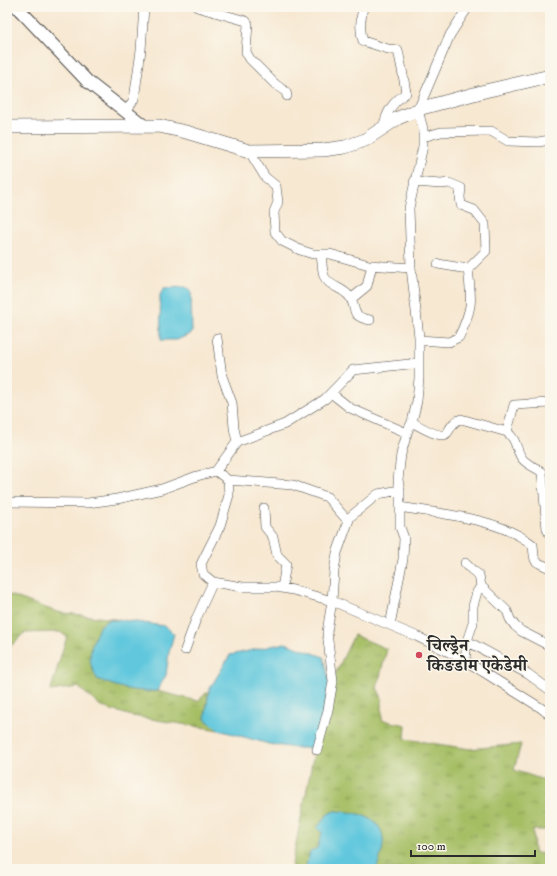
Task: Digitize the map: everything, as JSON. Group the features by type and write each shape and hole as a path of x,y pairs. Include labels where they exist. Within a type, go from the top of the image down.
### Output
{"main road":[{"path":"7,127 159,126 186,132 249,151 323,150 345,147 365,140 398,118 418,110 485,91 550,76"}],"street":[{"path":"17,7 88,82 143,125"},
{"path":"126,112 134,99 141,50 144,7"},
{"path":"197,7 246,21 248,24 246,52 250,59 275,84 286,92 287,96"},
{"path":"363,7 361,22 361,35 363,41 388,49 398,50 404,72 406,93 395,101 386,117 383,128"},
{"path":"390,625 403,559 404,538 400,527 400,490 398,480 401,454 412,422 417,401 419,340 411,268 409,208 423,146 423,129 418,110 450,35 468,7"},
{"path":"423,137 441,132 491,131 508,141 538,142 550,140"},
{"path":"249,151 265,177 276,186 278,202 274,212 275,232 282,241 300,250 313,254 330,254 372,265 411,268"},
{"path":"414,182 441,184 449,183 461,188 461,205 474,210 485,224 486,251 468,270"},
{"path":"321,254 324,277 330,283 350,296 355,312 363,319 370,320"},
{"path":"438,264 468,270"},
{"path":"351,299 367,286 372,265"},
{"path":"419,340 449,342 459,337 468,317 472,302 468,270"},
{"path":"217,338 222,376 232,403 237,442"},
{"path":"7,502 88,503 117,499 162,489 197,476 216,471 237,442 285,424 325,399 353,370 419,364"},
{"path":"331,393 350,408 407,433"},
{"path":"507,432 514,405 550,403"},
{"path":"412,422 443,436 447,434 452,423 461,419 507,432 515,441 522,459 529,465 542,472 547,529 550,536"},
{"path":"216,471 228,480 293,485 320,494 327,497 348,521"},
{"path":"228,480 229,495 220,526 201,564 203,574 213,582 243,587 276,587 332,601 416,636 465,660 550,715"},
{"path":"317,750 334,681 327,632 337,553 350,517 378,494 400,490"},
{"path":"400,507 472,519 504,529 533,545 533,557 536,562 550,568"},
{"path":"264,508 266,527 273,537 277,556 286,564 282,588"},
{"path":"465,563 479,575 481,586 507,611 515,626 521,631 550,646"},
{"path":"185,650 196,619 213,582"},
{"path":"465,660 467,641 473,623 473,606 477,592 481,586"},
{"path":"467,641 528,674 550,690"}],"green space":[{"path":"7,594 57,612 122,620 108,620 146,692 157,691 198,701 209,690 205,719 219,730 132,716 102,707 78,687 50,691 67,637 60,632 24,633 7,650"},
{"path":"354,635 387,649 377,688 382,698 382,720 406,725 405,739 470,749 521,744 514,770 550,782 550,830 533,830 534,853 550,854 550,869 291,869 316,743 330,685"}],"water":[{"path":"185,287 191,290 192,333 177,340 161,340 160,295 164,288"},
{"path":"108,620 122,620 165,626 174,634 169,652 166,675 157,691 126,689 97,679 91,665 90,658 92,644 99,627"},
{"path":"285,643 324,657 330,685 316,743 310,748 295,748 269,744 219,730 205,719 209,690 230,655"},
{"path":"334,811 344,811 362,815 377,824 381,831 383,840 382,851 376,869 305,869 310,852 317,848 322,833 317,828 328,814"}],"place":[{"name":"चिल्ड्रेन किङडोम एकेडेमी","path":"419,655"}]}
